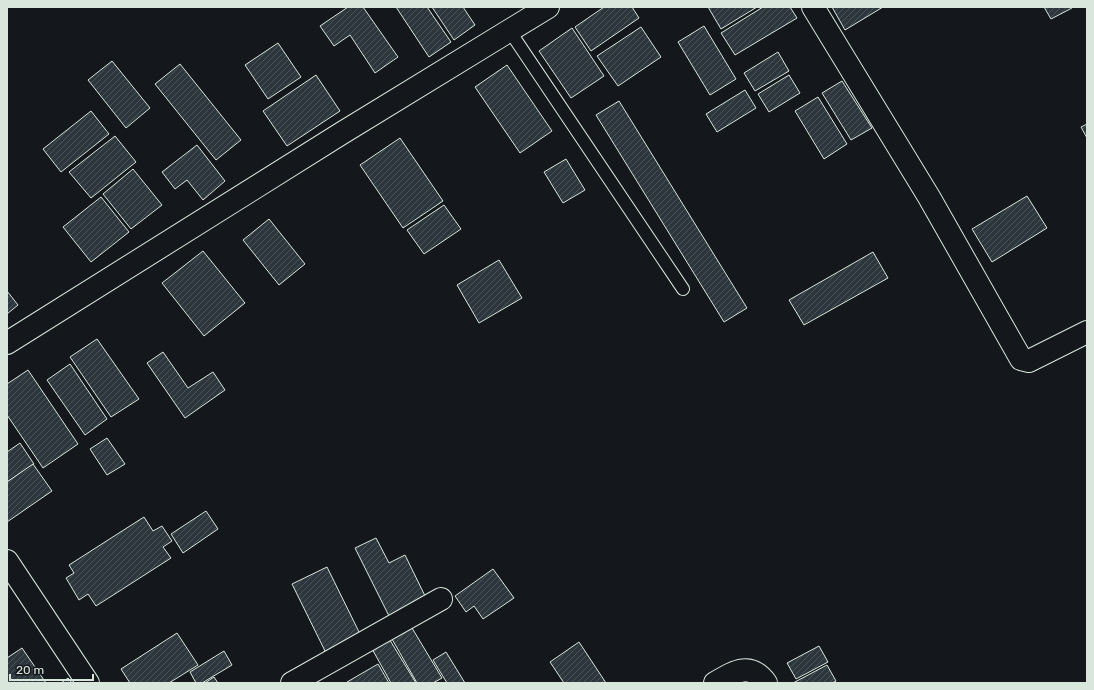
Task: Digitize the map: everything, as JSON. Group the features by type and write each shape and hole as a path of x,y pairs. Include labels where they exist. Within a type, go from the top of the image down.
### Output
{"street":[{"path":"7,343 548,7"},
{"path":"813,7 929,197 1021,359 1028,361 1087,332"},
{"path":"7,561 88,683"},
{"path":"292,683 442,599"},
{"path":"715,683 742,670 752,670 763,678 766,683"}],"lane":[{"path":"509,30 682,289"}],"building":[{"path":"348,7 363,7 398,57 375,73 350,35 334,46 320,26"},
{"path":"396,7 427,7 451,42 429,57"},
{"path":"432,7 463,7 475,25 454,40"},
{"path":"604,7 632,7 639,18 591,51 575,27"},
{"path":"708,7 757,7 721,29"},
{"path":"763,7 790,7 797,18 735,55 721,33"},
{"path":"832,7 883,7 845,30"},
{"path":"1044,7 1072,7 1072,8 1051,19"},
{"path":"704,26 736,79 710,95 678,42"},
{"path":"641,27 661,57 618,86 597,56"},
{"path":"572,28 604,76 571,98 539,51"},
{"path":"278,43 301,77 268,99 245,65"},
{"path":"778,52 789,71 755,91 744,73"},
{"path":"112,61 150,108 126,128 88,80"},
{"path":"180,64 241,140 216,160 155,84"},
{"path":"507,65 552,131 520,153 475,87"},
{"path":"316,75 340,111 287,146 263,111"},
{"path":"789,75 800,93 769,112 758,94"},
{"path":"842,81 872,128 851,140 822,93"},
{"path":"745,90 756,108 717,132 706,114"},
{"path":"818,97 847,144 824,159 795,111"},
{"path":"619,101 747,308 724,322 596,115"},
{"path":"91,111 109,134 61,172 43,149"},
{"path":"1087,124 1087,138 1081,127"},
{"path":"115,136 136,162 91,198 69,172"},
{"path":"400,138 443,201 403,228 360,165"},
{"path":"197,145 225,181 203,200 187,180 175,189 162,172"},
{"path":"566,159 585,190 563,203 544,172"},
{"path":"133,169 162,205 131,229 103,194"},
{"path":"1027,196 1047,228 992,262 972,229"},
{"path":"101,197 129,232 91,262 63,227"},
{"path":"444,205 461,229 424,254 407,230"},
{"path":"269,219 305,264 279,285 243,240"},
{"path":"203,251 245,303 204,336 162,283"},
{"path":"873,252 888,278 804,325 789,300"},
{"path":"499,260 522,298 479,323 457,285"},
{"path":"7,291 18,305 7,314"},
{"path":"97,339 139,399 111,417 70,357"},
{"path":"163,352 188,388 213,372 225,390 185,418 147,363"},
{"path":"70,364 107,419 85,435 47,380"},
{"path":"28,370 78,444 43,468 7,415 7,384"},
{"path":"107,438 125,464 107,475 90,449"},
{"path":"20,443 34,464 7,482 7,452"},
{"path":"33,464 52,491 7,522 7,482"},
{"path":"206,511 218,529 183,553 171,534"},
{"path":"144,517 153,531 162,526 172,541 163,547 171,558 96,606 88,594 79,600 66,578 74,573 69,565"},
{"path":"376,538 389,563 405,555 428,602 391,620 355,548"},
{"path":"327,567 363,640 328,657 292,584"},
{"path":"493,569 514,598 483,619 474,606 466,612 455,596"},
{"path":"412,628 442,678 433,683 417,683 392,639"},
{"path":"177,633 198,665 169,683 130,683 121,669"},
{"path":"388,637 416,683 391,683 371,647"},
{"path":"579,642 606,683 564,683 550,662"},
{"path":"819,646 828,662 796,679 787,663"},
{"path":"22,648 46,683 7,683 7,658"},
{"path":"224,651 232,665 202,683 196,683 190,672"},
{"path":"446,652 465,683 447,683 433,660"},
{"path":"378,664 389,683 347,682"},
{"path":"827,665 836,681 832,683 793,683"},
{"path":"214,677 218,683 205,683"},
{"path":"68,678 72,683 61,683"}]}
